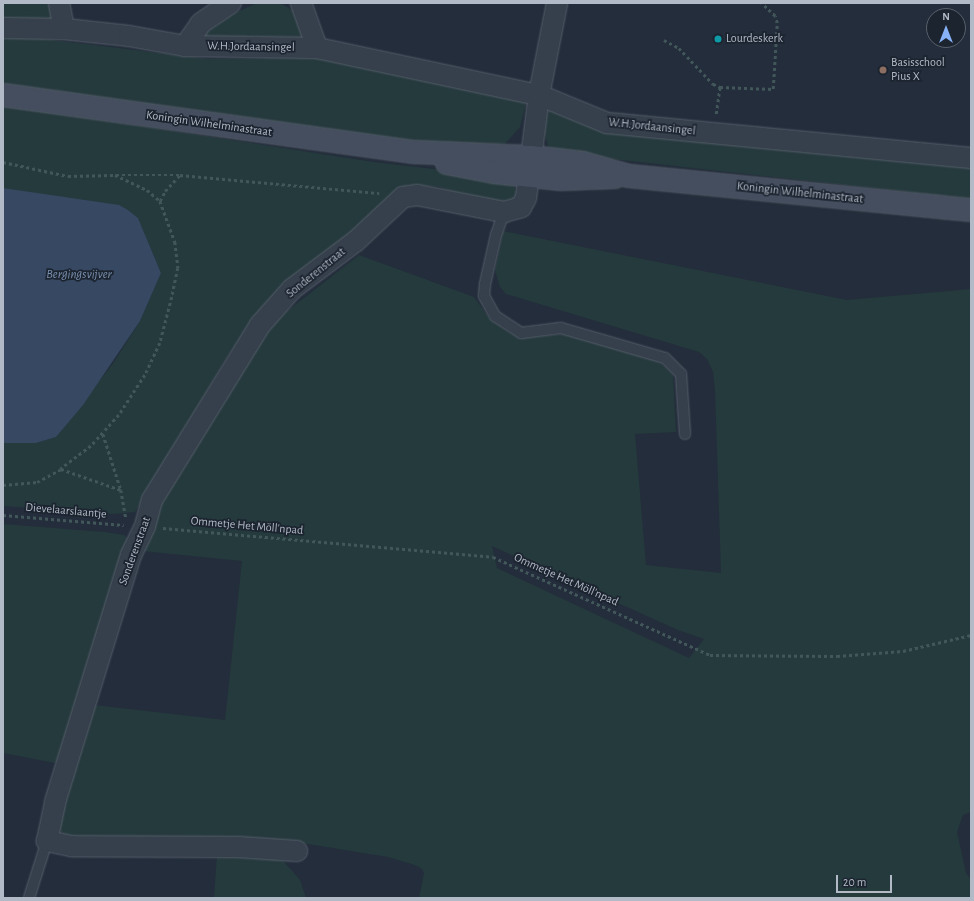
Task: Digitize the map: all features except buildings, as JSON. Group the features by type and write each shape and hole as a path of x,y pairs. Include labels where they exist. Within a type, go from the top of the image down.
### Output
{"main road":[{"name":"Koningin Wilhelminastraat","path":"3,95 416,152 442,162 530,166 584,180 629,176 971,210"}],"street":[{"path":"59,3 64,29"},
{"name":"W.H.Jordaansingel","path":"185,46 201,23 231,3"},
{"path":"301,3 318,48"},
{"path":"403,197 417,195 504,212 521,207 530,166 539,95 557,3"},
{"name":"W.H.Jordaansingel","path":"3,28 64,29 129,36 185,46 318,48 539,95 606,123 971,158"},
{"name":"Sonderenstraat","path":"47,841 55,802 131,555 136,526 260,326 292,289 356,241 403,197"},
{"path":"47,841 71,846 238,847 298,851"}],"lane":[{"path":"504,212 494,242 485,284 484,296 495,316 521,333 561,328 665,358 681,374 685,434"},
{"path":"29,898 47,841"}],"path":[{"path":"664,40 679,48 713,84 720,87 773,89 777,23 775,16 761,3"},
{"path":"714,134 720,87"},
{"path":"3,162 68,176 180,175 313,186 403,197"},
{"path":"3,485 37,482 61,469 91,446 119,415 145,375 160,343 178,268 175,242 160,201 147,190 115,175"},
{"path":"160,201 165,191 180,175"},
{"path":"103,433 121,490 136,526"},
{"path":"61,469 121,490"},
{"name":"Dievelaarslaantje","path":"3,515 136,526"},
{"name":"Ommetje Het Möll'npad","path":"136,526 493,557 710,655 837,656 903,651 971,635"}],"green space":[{"path":"3,3 55,3 55,21 3,21"},
{"path":"257,3 280,3 299,14 307,37 196,39 235,13"},
{"path":"3,34 209,59 330,57 526,95 525,108 520,127 505,144 402,142 3,85"},
{"path":"3,105 374,162 511,178 517,194 512,200 494,203 466,198 439,187 410,185 260,313 229,354 135,512 115,514 3,506 3,443 36,443 56,437 114,362 140,321 161,273 138,218 128,210 3,188"},
{"path":"559,109 971,166 971,199 550,152 543,129 549,111"},
{"path":"503,231 847,300 971,289 971,812 963,815 957,832 966,873 971,879 971,898 419,898 424,873 422,869 415,865 388,857 302,843 66,836 59,830 57,825 94,705 225,720 242,561 143,551 158,507 256,345 277,319 359,255 474,297 491,320 510,333 521,337 570,334 658,361 673,374 676,432 635,434 646,565 721,573 715,390 713,372 707,359 699,352 506,294 500,287 495,270","holes":["492,546 678,630 704,639 689,658 497,568"]},
{"path":"3,524 105,532 124,535 127,538 126,551 60,764 3,753"},
{"path":"217,855 279,856 300,880 306,898 214,898"}],"water":[{"name":"Bergingsvijver","path":"3,188 119,205 138,218 161,273 140,321 83,405 56,437 36,443 3,443"}],"place":[{"name":"Lourdeskerk","path":"718,39"},
{"name":"Basisschool Pius X","path":"883,70"}]}
